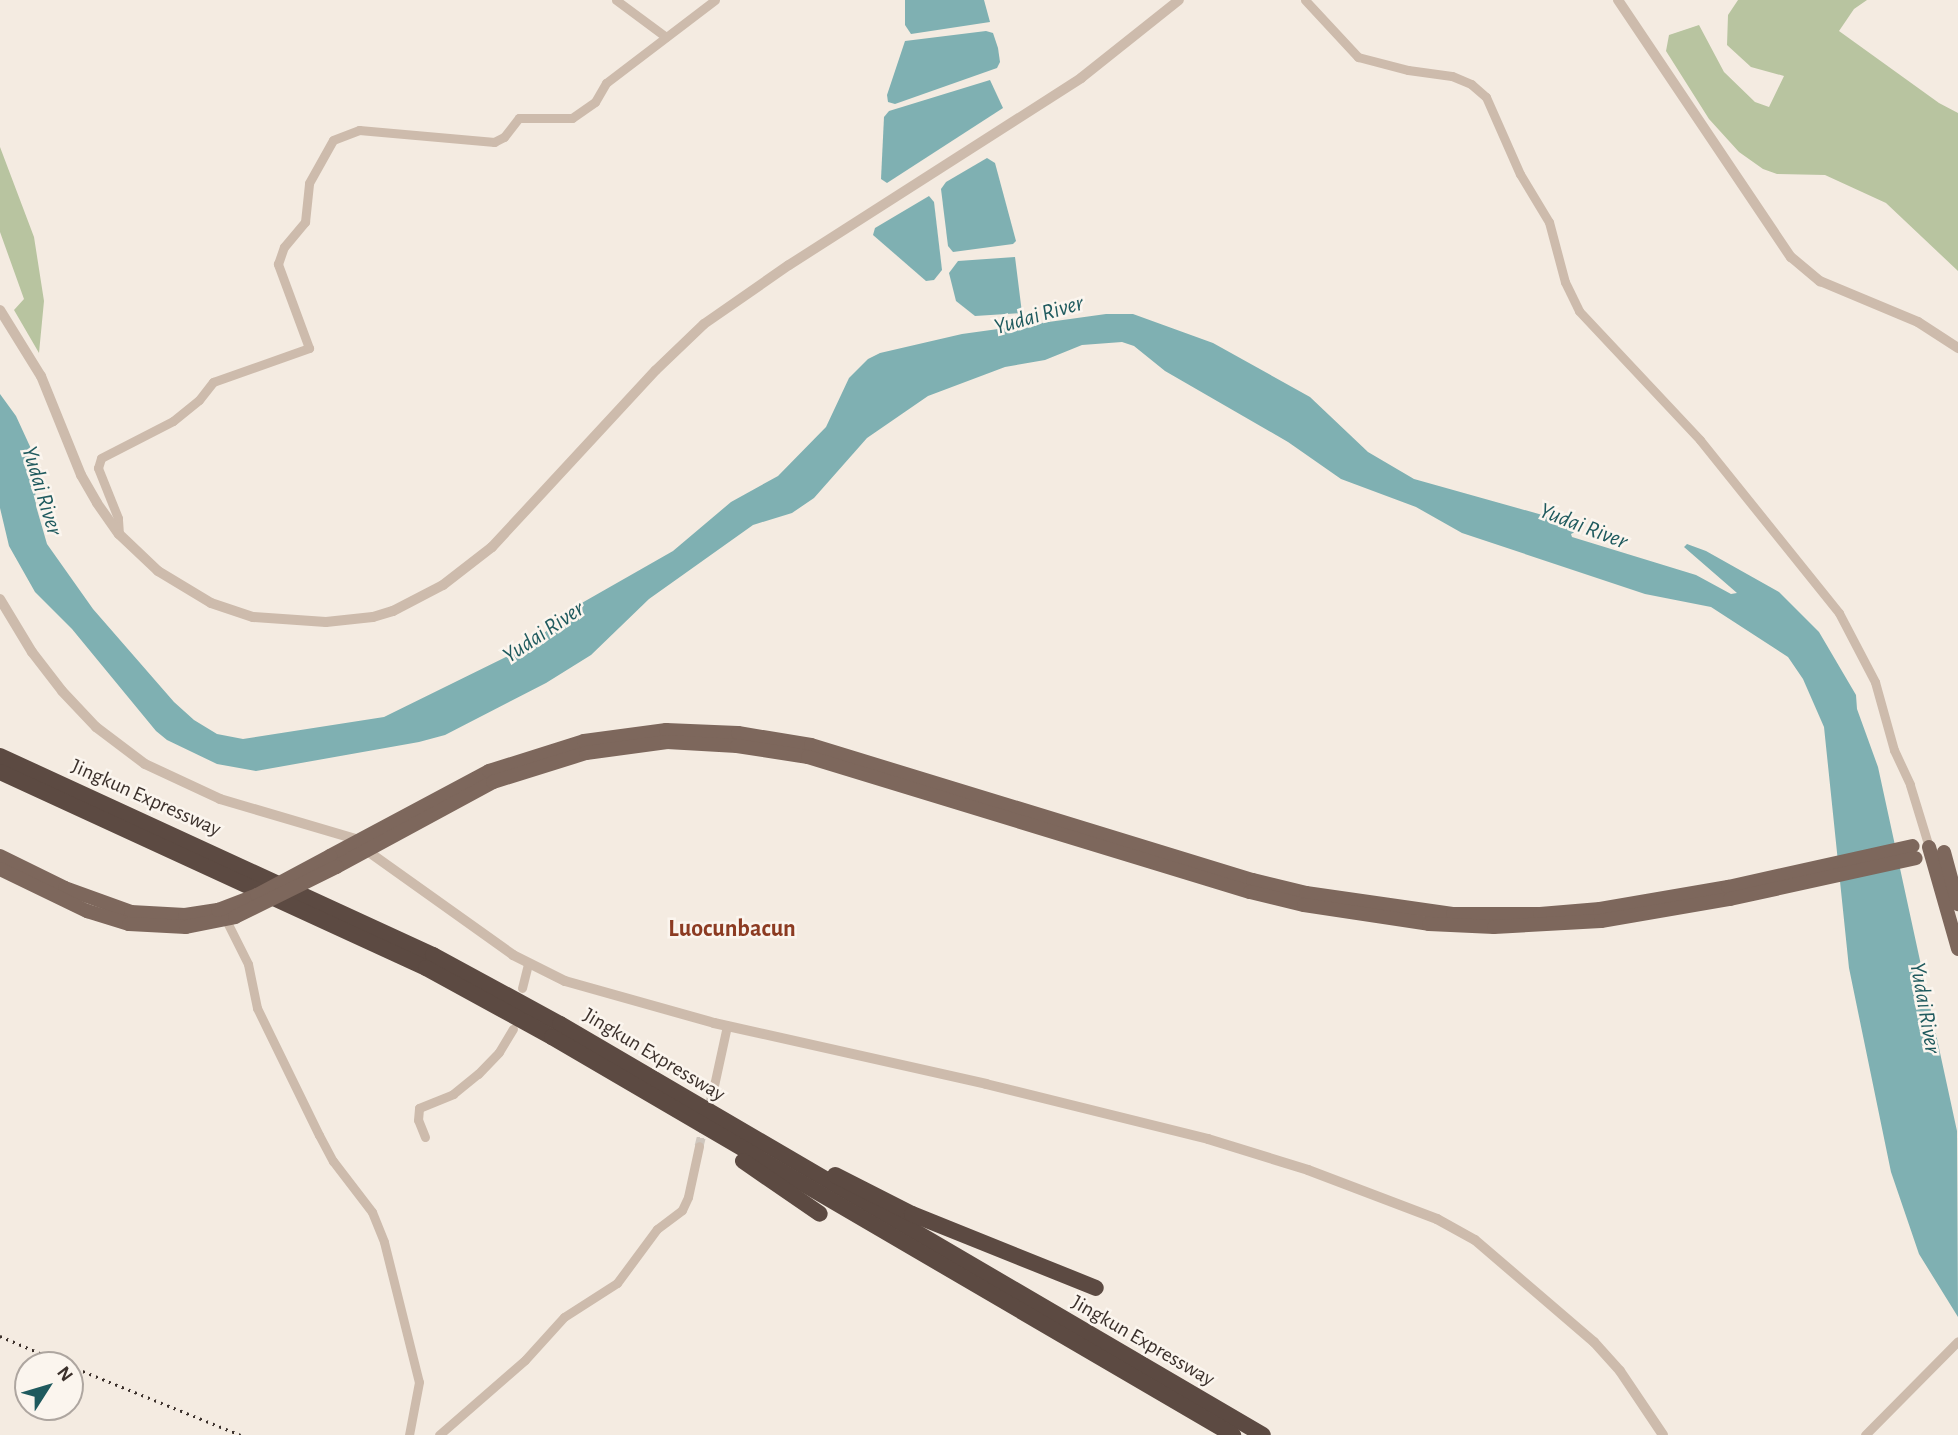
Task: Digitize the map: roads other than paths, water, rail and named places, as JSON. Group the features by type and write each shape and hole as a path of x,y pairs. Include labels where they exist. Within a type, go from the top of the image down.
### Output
{"highway":[{"name":"Jingkun Expressway","path":"0,756 386,931 542,1014 1263,1435"},
{"name":"Jingkun Expressway","path":"0,772 380,944 535,1027 1233,1435"},
{"path":"610,1072 820,1214"},
{"path":"676,1094 912,1214 1096,1287"}],"main road":[{"path":"0,869 87,911 129,924 186,927 226,916 473,791 528,769 607,748 692,742 782,752 836,764 1296,904 1452,926 1541,926 1601,921 1686,907 1778,882 1915,852"},
{"path":"1937,850 1958,904"},
{"path":"1937,850 1958,949"},
{"path":"0,856 92,900 131,912 226,916"}],"street":[{"path":"616,0 666,37"},
{"path":"119,534 118,518 98,468 101,458 173,421 199,400 213,382 309,348 278,264 284,247 305,222 309,183 333,140 359,130 494,142 504,137 519,118 561,120 582,114 595,102 606,83 715,0"},
{"path":"0,310 41,376 84,482 119,534 159,571 211,603 253,617 303,622 373,617 415,601 456,577 492,547 656,370 704,324 789,265 1082,78 1179,0"},
{"path":"1304,0 1358,57 1408,70 1452,76 1471,84 1486,97 1520,173 1549,222 1565,282 1579,311 1700,440 1839,613 1875,682 1894,750 1937,850 1958,861"},
{"path":"1618,0 1791,257 1820,281 1918,322 1958,348"},
{"path":"0,599 32,652 56,683 96,727 145,764 189,786 363,845 528,964 565,981 727,1026 986,1084 1208,1139 1308,1170 1419,1211 1475,1240 1594,1342 1620,1371 1663,1435"},
{"path":"226,916 248,964 257,1008 319,1135 333,1161 372,1212 381,1233 419,1382 409,1435"},
{"path":"522,988 528,964"},
{"path":"713,1090 727,1026"},
{"path":"425,1138 417,1114 419,1108 453,1094 478,1074 499,1052 513,1029"},
{"path":"439,1435 524,1360 564,1317 617,1283 657,1229 682,1210 688,1196 699,1146"},
{"path":"1865,1435 1958,1341"}],"water":[{"path":"905,0 984,0 990,22 911,34 905,25"},
{"path":"986,31 993,33 998,48 1000,62 997,68 895,104 888,102 887,95 905,41"},
{"path":"990,80 1003,108 887,183 881,179 884,117 889,111"},
{"path":"987,158 995,163 1016,241 1013,244 953,252 948,246 941,189 946,182"},
{"path":"929,196 934,202 942,270 934,280 926,281 873,235 875,228"},
{"path":"1015,257 1022,313 975,316 956,301 949,273 958,261"},
{"name":"Yudai River","path":"1106,314 1133,314 1213,343 1310,397 1368,452 1414,479 1553,518 1584,523 1583,528 1571,534 1572,537 1696,575 1731,594 1737,593 1684,547 1687,544 1706,551 1779,592 1819,632 1856,695 1857,709 1878,767 1957,1131 1958,1317 1919,1254 1891,1172 1849,968 1824,727 1803,679 1788,657 1711,607 1645,594 1462,533 1416,507 1341,479 1288,442 1165,371 1134,346 1122,342 1082,345 1045,360 1005,367 928,396 867,438 814,498 792,513 753,525 649,599 591,655 546,683 445,735 256,771 217,764 167,740 156,731 72,629 35,592 9,546 0,508 0,394 16,416 33,453 36,506 47,544 93,609 174,702 194,720 217,734 243,739 384,717 528,646 580,604 673,551 731,502 778,476 826,427 849,378 868,359 880,353 962,334"}],"tunnel":[{"path":"699,1146 713,1090"}],"railway":[{"path":"0,1336 35,1351"},
{"path":"84,1372 241,1435"}],"district":[{"name":"Luocunbacun","path":"732,930"}]}
